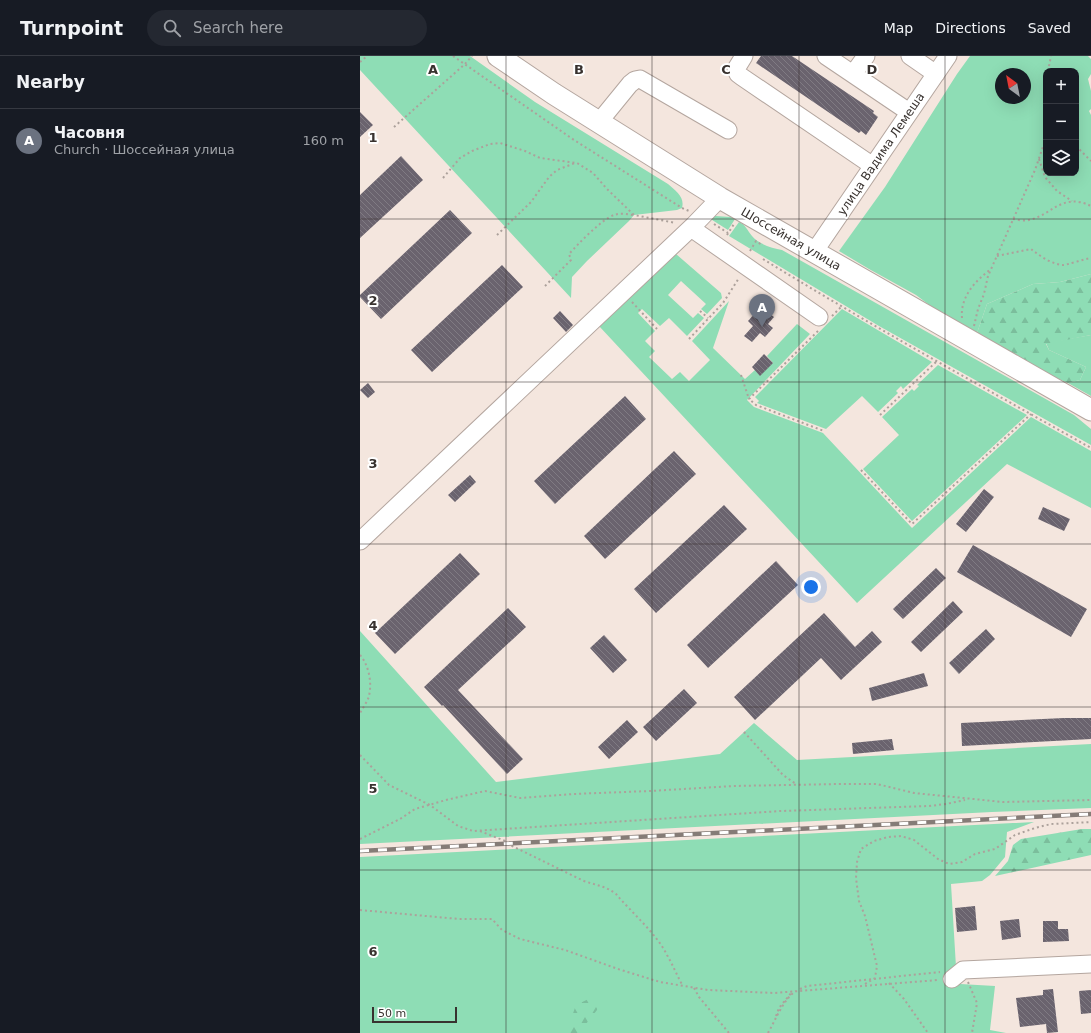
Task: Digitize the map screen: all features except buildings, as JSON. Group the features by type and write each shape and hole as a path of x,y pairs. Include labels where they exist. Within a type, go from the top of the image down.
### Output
{"main road":[{"name":"Шоссейная улица","path":"498,56 554,94 720,198 1091,410"}],"street":[{"path":"744,56 736,69 738,74 873,166"},
{"path":"826,56 910,112"},
{"path":"853,74 866,56"},
{"path":"910,56 936,74"},
{"name":"улица Вадима Лемеша","path":"814,252 948,56"},
{"path":"599,122 630,84 635,80 640,79 728,130"},
{"path":"360,541 696,223 720,198"},
{"path":"696,223 823,321"},
{"path":"952,974 1091,964"}],"path":[{"path":"360,62 367,56"},
{"path":"452,56 580,144 682,208 696,223"},
{"path":"394,127 465,64 472,56"},
{"path":"1049,68 1051,56"},
{"path":"967,339 984,294 988,276 1035,170 1045,140"},
{"path":"443,178 460,158 472,151 490,144 500,143 525,150 540,158 577,163 593,173 634,215"},
{"path":"1079,149 1091,162"},
{"path":"1039,159 1045,177 1057,191 1072,201 1091,206"},
{"path":"497,235 531,202 548,177 557,170 577,163"},
{"path":"1013,219 1027,220 1034,218 1060,204 1072,201"},
{"path":"545,286 571,260 569,254 576,246 604,220 614,215 634,215 696,223 728,233"},
{"path":"726,237 735,222"},
{"path":"748,250 750,252 756,241 762,245"},
{"path":"997,256 1031,249 1042,258 1052,263 1064,265 1078,260 1091,258"},
{"path":"763,259 841,307 936,362 1091,448"},
{"path":"967,339 961,312 963,301 979,278 992,268"},
{"path":"689,339 722,303 738,279"},
{"path":"622,293 657,329"},
{"path":"749,399 823,321 841,307"},
{"path":"700,311 708,319"},
{"path":"880,415 936,362"},
{"path":"741,375 749,399 756,405 824,431"},
{"path":"861,470 912,524 1031,414"},
{"path":"360,654 364,659 370,678 368,698 361,708 360,713"},
{"path":"744,732 783,775 797,785"},
{"path":"360,755 389,785 430,805 458,826 473,831 781,811 929,806 968,799"},
{"path":"360,839 400,819 415,809 485,792 520,798 734,786 877,784 914,792 1003,802 1091,800"},
{"path":"864,984 875,978 877,966 865,916 859,901 856,878 856,862 862,849 874,841 888,837 901,836 914,840 938,859 949,864 962,862 975,854 995,849 1015,835 1035,828 1052,824 1091,822"},
{"path":"480,831 506,841 510,845 558,869 611,890 652,934 667,955 683,986"},
{"path":"360,910 459,919 492,919 502,930 520,939 565,950 660,982 708,990 774,992 792,991 889,983 952,974"},
{"path":"952,974 977,1003 973,1030 971,1033"},
{"path":"768,1033 792,993 807,986 952,974"},
{"path":"889,983 904,999 928,1033"},
{"path":"694,988 699,997 729,1033"},
{"path":"768,1033 779,1008 792,991"}],"green space":[{"path":"360,56 470,56 535,102 668,184 681,197 683,204 682,208 677,210 634,215 572,277 571,298 360,70"},
{"path":"970,56 1088,56 1091,59 1091,74 1088,79 1091,91 1091,109 1089,111 1091,115 1091,274 1060,282 1033,284 987,304 977,333 932,307 916,295 839,251 885,187"},
{"path":"715,216 731,217 735,219 728,230 709,218"},
{"path":"739,222 745,226 755,239 761,243 782,250 1074,415 1091,429 1091,445 879,326 729,236"},
{"path":"676,254 721,293 722,298 707,314 701,309 706,304 681,281 668,295 693,318 698,313 704,318 687,336 669,318 660,326 642,309 638,313 655,331 645,341 655,351 649,357 672,379 680,372 689,381 710,360 692,341 729,301 713,348 745,379 755,370 773,363 767,356 797,324 810,334 747,400 754,407 823,433 912,528 1031,417 1091,451 1091,508 1007,464 857,603 599,326"},
{"path":"1091,274 1091,335 1046,344 1049,350 1086,367 1080,380 1068,383 1040,371 977,333 987,304 1033,284 1060,282"},
{"path":"842,309 932,362 903,389 901,386 896,391 898,393 878,412 862,396 826,429 757,403 759,401 755,397"},
{"path":"1091,335 1091,396 1068,383 1080,380 1086,367 1049,350 1046,343"},
{"path":"938,365 1027,415 912,521 863,469 899,435 882,417 912,389 914,391 919,386 917,385"},
{"path":"360,631 496,782 720,754 754,723 797,760 1091,744 1091,808 360,844"},
{"path":"1034,822 1007,832 1005,857 990,875 982,881 951,884 956,967 960,984 995,986 990,1030 1006,1033 360,1033 360,857"},
{"path":"1082,829 1091,829 1091,855 995,876 1008,861 1013,845 1021,839"},
{"path":"599,994 597,1010 582,1029 585,1033 566,1033 576,1005"}],"railway":[{"path":"360,851 1091,814"}],"place":[{"name":"Часовня","path":"762,327"}]}
